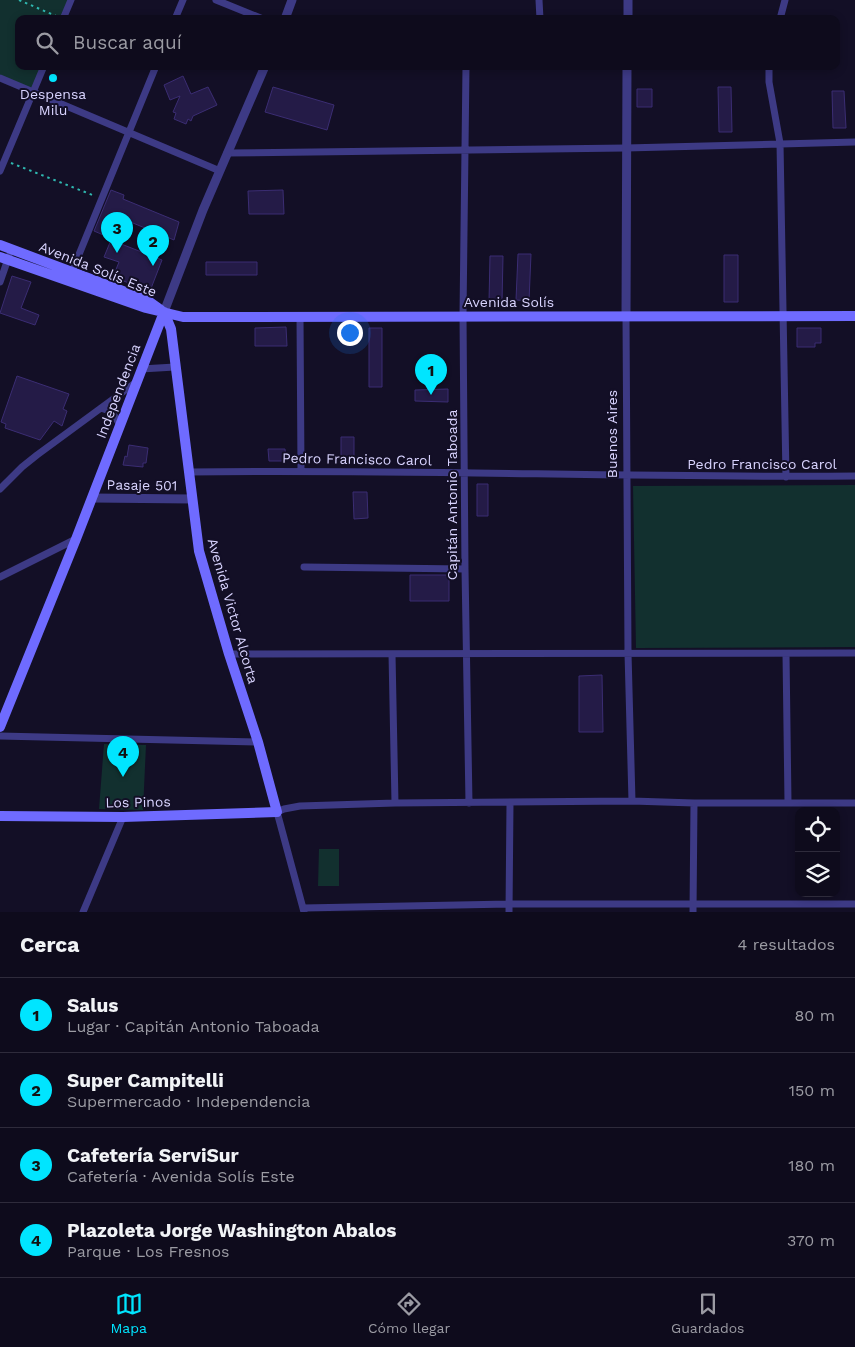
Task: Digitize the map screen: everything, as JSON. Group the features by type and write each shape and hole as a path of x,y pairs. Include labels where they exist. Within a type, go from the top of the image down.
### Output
{"main road":[{"name":"Avenida Solís Este","path":"0,245 70,277 146,308 164,312"},
{"name":"Avenida Solís Este","path":"4,258 70,277"},
{"name":"Avenida Solís","path":"164,312 183,317 855,316"},
{"name":"Avenida Victor Alcorta","path":"164,312 171,329 199,551 229,654 258,742 277,812"},
{"name":"Independencia","path":"0,727 76,539 164,312"},
{"name":"Los Pinos","path":"0,816 123,817 277,812"}],"street":[{"path":"65,15 71,0"},
{"path":"177,15 183,0"},
{"path":"216,0 254,15"},
{"path":"286,15 292,0"},
{"path":"539,0 540,15"},
{"path":"628,0 628,15"},
{"path":"781,15 785,0"},
{"path":"0,172 42,70"},
{"path":"70,277 154,70"},
{"name":"Independencia","path":"164,312 183,260 263,70"},
{"name":"Capitán Antonio Taboada","path":"466,70 463,316 464,569 469,803"},
{"name":"Buenos Aires","path":"627,70 626,476 632,801"},
{"path":"769,70 780,143 786,477"},
{"path":"0,78 220,171"},
{"path":"227,154 626,148 855,142"},
{"path":"0,282 4,258 11,250"},
{"path":"300,316 301,470"},
{"path":"141,369 175,366"},
{"path":"0,489 22,467 136,383"},
{"path":"101,408 112,412 120,425"},
{"name":"Pedro Francisco Carol","path":"189,472 301,470 626,476 855,476"},
{"name":"Pasaje 501","path":"92,498 192,500"},
{"path":"0,577 76,539"},
{"path":"304,567 464,569"},
{"path":"229,654 855,654"},
{"path":"392,654 395,803"},
{"path":"786,654 788,802"},
{"path":"0,736 258,742"},
{"path":"277,812 300,806 395,803 510,804 632,801 855,803"},
{"path":"693,912 694,803"},
{"path":"509,908 510,804"},
{"name":"Avenida Victor Alcorta","path":"277,812 304,910"},
{"path":"83,912 123,817"},
{"path":"304,910 509,908 693,903 855,904"}],"path":[{"path":"19,0 55,15"},
{"path":"4,161 102,198"}],"green space":[{"path":"0,0 71,0 65,15 15,15 15,70 42,70 33,92 0,78"},
{"path":"855,485 855,647 636,648 633,486"},
{"path":"104,744 146,745 143,810 99,809"},
{"path":"319,849 339,849 339,886 318,886"}],"building":[{"path":"183,76 191,94 208,87 217,105 193,116 191,121 188,119 186,124 174,119 176,113 173,112 180,96 170,100 164,85"},
{"path":"273,87 334,105 327,130 265,112"},
{"path":"718,87 731,87 732,132 719,132"},
{"path":"637,89 652,89 652,107 637,107"},
{"path":"832,91 844,91 846,128 833,128"},
{"path":"111,190 124,195 123,199 179,222 174,240 116,216 108,237 94,231"},
{"path":"283,190 284,214 249,214 248,191"},
{"path":"111,240 162,260 150,291 113,277 119,262 104,257"},
{"path":"518,254 531,254 529,301 516,300"},
{"path":"724,255 738,255 738,302 724,302"},
{"path":"490,256 503,256 502,302 489,302"},
{"path":"206,262 257,262 257,275 206,275"},
{"path":"12,276 31,282 21,308 39,315 35,325 0,313"},
{"path":"286,327 287,346 255,346 255,328"},
{"path":"369,328 382,328 382,387 369,387"},
{"path":"797,328 821,328 821,343 815,343 815,347 797,347"},
{"path":"17,376 69,394 63,409 67,411 62,426 54,421 40,440 5,428 6,424 1,422"},
{"path":"448,389 448,402 415,401 415,390"},
{"path":"341,437 354,437 354,463 341,463"},
{"path":"129,445 148,448 146,463 143,463 143,467 123,465 125,456 127,457"},
{"path":"268,449 285,449 286,461 269,461"},
{"path":"477,484 488,484 488,516 477,516"},
{"path":"353,492 367,492 368,518 354,519"},
{"path":"410,575 449,575 449,601 410,601"},
{"path":"602,675 603,732 579,732 579,676"}],"place":[{"name":"Despensa Milu","path":"53,78"},
{"name":"Cafetería ServiSur","path":"117,253"},
{"name":"Super Campitelli","path":"153,266"},
{"name":"Salus","path":"431,395"},
{"name":"Plazoleta Jorge Washington Abalos","path":"123,777"}]}
